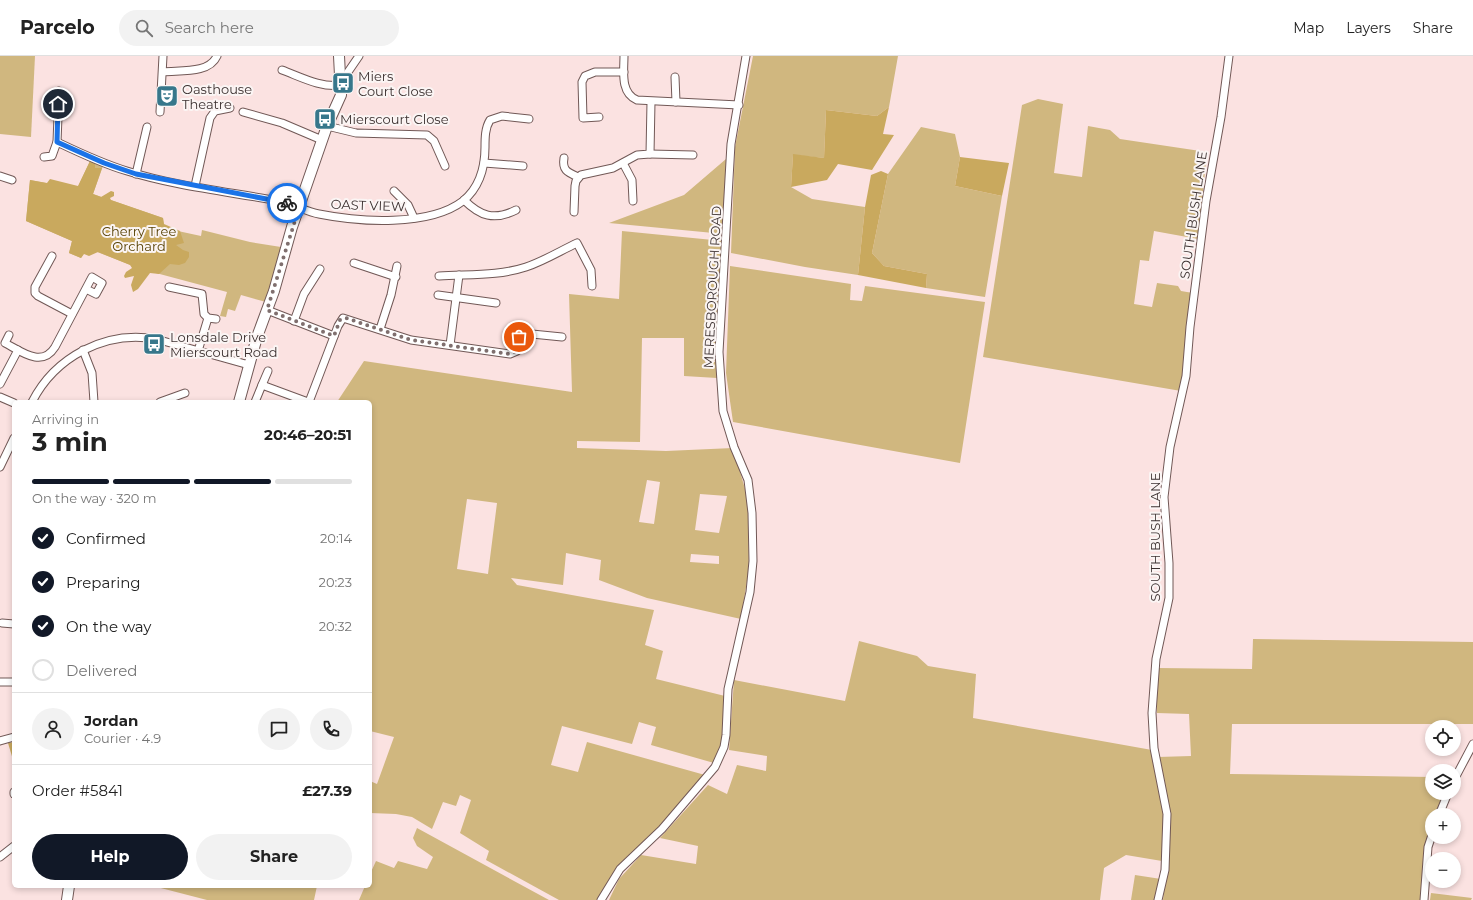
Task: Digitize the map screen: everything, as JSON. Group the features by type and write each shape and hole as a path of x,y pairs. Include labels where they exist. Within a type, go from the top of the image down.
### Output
{"street":[{"path":"160,112 163,56"},
{"path":"163,72 204,68 214,63 217,56"},
{"path":"240,400 249,365 299,208 327,126 340,98 342,85 338,56"},
{"path":"348,72 359,56"},
{"path":"624,56 626,88 630,96 637,100 651,102 739,105"},
{"name":"MERESBOROUGH ROAD","path":"601,900 620,869 662,829 714,767 724,747 728,689 750,592 753,561 752,514 748,480 734,447 723,411 720,378 720,328 731,144 739,105 746,56"},
{"name":"SOUTH BUSH LANE","path":"1158,900 1165,870 1167,814 1154,748 1152,713 1156,659 1169,598 1169,563 1164,497 1170,447 1186,376 1190,327 1206,201 1221,117 1229,56"},
{"path":"282,70 319,84 330,86 342,85"},
{"path":"599,117 583,118 582,82 585,76 595,72 624,72"},
{"path":"676,77 676,102"},
{"path":"44,156 52,156 57,142 59,91"},
{"path":"650,154 651,102"},
{"path":"195,186 210,118 215,111 230,108"},
{"path":"244,112 282,123 322,140"},
{"name":"OAST VIEW","path":"57,142 104,163 136,174 286,203 319,214 357,219 414,218 441,213 464,200 477,183 484,162 486,132 490,120 502,116 529,119"},
{"path":"327,126 356,133 427,135 434,141 445,166"},
{"path":"136,174 147,128"},
{"path":"574,212 575,186 578,177 584,174 613,168 637,155 693,155"},
{"path":"564,158 563,166 566,172 578,177"},
{"path":"484,162 523,166"},
{"path":"623,163 632,180 633,201"},
{"path":"0,176 12,180"},
{"name":"OAST VIEW","path":"394,191 408,205 414,218"},
{"path":"464,200 478,212 488,216 499,216 516,210"},
{"path":"439,276 498,273 517,270 541,261 577,243 591,270 592,286"},
{"path":"52,256 35,287 35,293 72,314"},
{"path":"354,263 396,277"},
{"path":"380,329 392,295 397,266"},
{"path":"294,321 304,294 320,268"},
{"path":"450,345 459,275"},
{"path":"169,287 202,294 204,314 208,318 216,319"},
{"path":"10,335 5,343 18,350 35,358 43,358 50,354 86,289"},
{"path":"438,295 496,303"},
{"path":"267,310 334,336"},
{"path":"198,351 208,318"},
{"path":"309,400 340,320 343,318 411,340 513,354 517,351 519,337 522,332 562,337"},
{"path":"33,400 52,372 83,350 109,341 140,337 164,341 249,365"},
{"path":"0,384 18,350"},
{"path":"83,350 92,373 94,400"},
{"path":"256,400 268,371"},
{"path":"262,385 303,400"},
{"path":"165,400 185,393"},
{"path":"0,398 12,402"},
{"path":"0,467 12,442"},
{"path":"2,623 12,624"},
{"path":"0,682 12,682"},
{"path":"0,741 12,738"},
{"path":"1461,767 1473,744"},
{"path":"1424,900 1429,844"},
{"path":"0,857 12,848"},
{"path":"67,900 69,888"}],"green space":[{"path":"0,56 35,56 31,137 0,134"},
{"path":"753,56 898,56 889,107 877,116 826,110 824,158 793,155 791,187 812,199 865,207 858,275 731,253 735,147"},
{"path":"1038,99 1063,104 1054,173 1082,177 1088,126 1110,130 1120,139 1207,152 1198,239 1154,231 1149,261 1140,260 1134,304 1152,307 1157,283 1178,286 1181,291 1193,293 1181,391 983,357 1022,105"},
{"path":"889,107 883,134 894,135 872,170 838,164 827,180 791,187 793,154 824,158 826,110 877,116"},
{"path":"921,127 955,134 960,157 955,186 1002,196 985,297 926,288 927,274 884,266 872,253 888,174"},
{"path":"960,157 1009,163 1002,196 955,186"},
{"path":"726,159 724,234 609,223 684,195"},
{"name":"Cherry Tree Orchard","path":"90,161 103,166 93,194 163,218 164,228 201,236 202,230 250,242 281,247 266,302 241,295 235,311 228,309 226,317 220,316 227,292 141,269 87,248 81,258 69,253 72,241 26,221 30,180 77,189"},
{"name":"Cherry Tree Orchard","path":"90,161 95,163 95,168 102,168 93,194 101,197 111,191 114,192 114,196 110,198 111,200 163,218 164,224 180,231 184,243 176,245 189,252 189,257 185,263 179,265 170,264 159,274 150,273 138,289 133,292 131,285 134,276 125,278 124,276 126,272 132,268 130,265 98,252 89,256 84,254 81,258 69,253 72,241 26,221 30,180 47,183 50,179 78,186"},
{"path":"881,171 888,174 872,253 884,266 927,274 926,288 858,275 865,207 871,175"},
{"path":"622,231 723,241 717,339 717,378 684,376 684,338 642,338 640,442 577,441 577,448 666,451 733,448 748,499 749,568 741,619 647,598 599,580 601,560 566,553 563,585 511,578 517,585 654,610 645,645 663,651 656,679 725,696 723,744 714,763 651,745 656,727 639,722 632,744 562,726 551,765 578,772 587,742 705,775 599,900 559,900 486,860 489,851 460,833 471,800 460,795 456,806 443,802 432,829 412,817 396,814 372,813 372,782 377,784 394,737 372,732 372,400 338,400 364,361 572,392 569,294 619,299","holes":["705,348 710,348 710,354 713,354 715,362 705,362","647,480 660,482 654,524 639,522","700,494 727,496 719,533 695,530","467,499 497,503 488,574 457,569","691,554 719,556 719,564 690,562"]},
{"path":"730,266 851,284 850,300 862,301 865,286 985,302 960,463 733,422 726,373"},
{"path":"1253,639 1473,642 1473,724 1461,724 1461,720 1425,720 1425,724 1232,724 1230,774 1425,777 1425,800 1442,800 1439,808 1425,808 1425,844 1420,900 1163,900 1168,848 1158,757 1191,756 1189,714 1157,713 1157,668 1252,669"},
{"path":"859,641 917,656 928,666 976,674 973,718 1152,750 1164,814 1162,861 1126,855 1104,868 1100,900 609,900 619,879 641,855 696,864 698,846 660,838 708,785 727,794 737,765 766,771 767,756 729,750 734,680 845,701"},
{"path":"12,742 12,756 8,743"},
{"path":"417,828 549,900 359,900 364,888 372,888 372,870 376,861 394,868 398,861 427,869 433,857 417,846 413,838"},
{"path":"1135,875 1161,879 1156,900 1131,900"},
{"path":"161,888 317,888 314,900 207,900"},
{"path":"1431,893 1472,898 1471,900 1430,900"}],"way so far":[{"path":"287,203 299,208 267,310 334,336 341,318 348,318 411,340 510,354 517,351 519,337"}],"place":[{"name":"Miers Court Close","path":"343,83"},
{"name":"Oasthouse Theatre","path":"167,96"},
{"name":"Mierscourt Close","path":"325,119"},
{"name":"Lonsdale Drive Mierscourt Road","path":"154,344"}],"route":[{"path":"58,104 57,142 99,161 126,171 149,177 287,203"}]}
